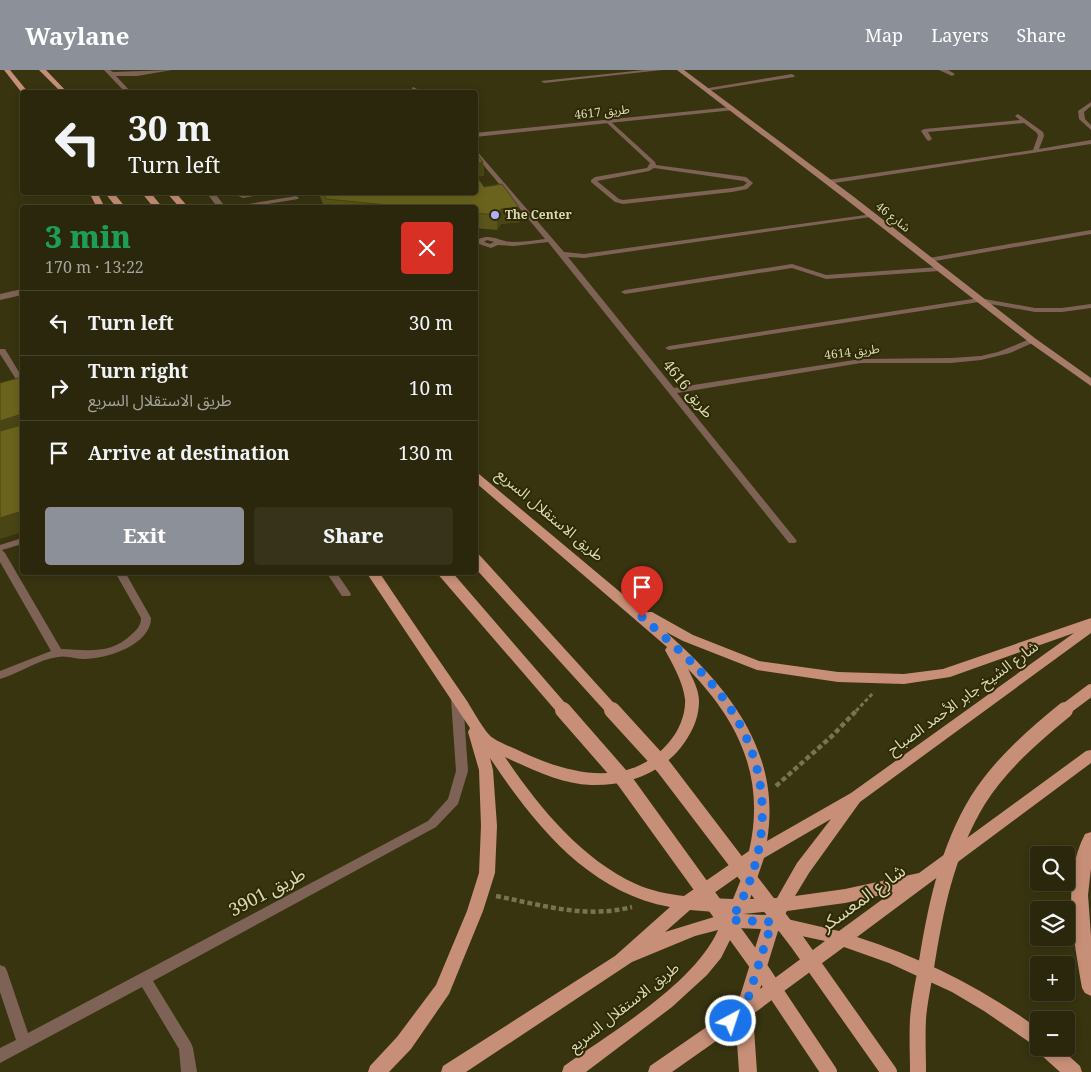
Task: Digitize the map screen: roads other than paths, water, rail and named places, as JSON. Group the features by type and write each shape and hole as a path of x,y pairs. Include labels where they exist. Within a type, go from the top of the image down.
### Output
{"main road":[{"path":"7,70 23,90"},
{"path":"42,70 60,90"},
{"path":"111,195 119,205"},
{"path":"148,195 156,205"},
{"path":"173,195 182,205"},
{"name":"طريق الاستقلال السريع","path":"478,479 630,606 667,640 718,692 739,723 752,752 758,771 763,799 764,810 759,853 735,914 717,952 688,983 571,1072"},
{"path":"478,562 663,766 798,943 889,1072"},
{"path":"374,575 516,785 542,817 585,860 630,888 656,898 687,903 812,931 938,976 984,1001 1030,1034"},
{"path":"447,575 626,781 755,961 829,1072"},
{"path":"630,606 688,638 757,665 838,677 887,679 945,674 1091,622"},
{"name":"شارع الشيخ جابر الأحمد الصباح","path":"856,797 1091,627"},
{"path":"486,741 553,771 585,779 609,778 646,769 676,745 682,738 690,719 692,701 688,682 667,640"},
{"path":"918,1072 918,1018 926,960 936,914 964,827 992,780 1026,743 1064,710 1091,690"},
{"path":"377,1072 404,1042 443,989 487,873 488,804 486,770 472,720"},
{"name":"شارع المعسكر","path":"657,1072 744,1011 1091,755"},
{"path":"450,1072 621,961 687,903 759,853 856,797"},
{"path":"748,1072 744,1011 772,922 803,868 856,797"},
{"path":"1091,838 1086,850 1079,889 1080,922 1091,988"},
{"path":"621,961 735,914 782,905 875,892 925,878"},
{"path":"1056,1056 1073,1072"}],"street":[{"path":"119,83 146,74 169,70"},
{"name":"شارع 46","path":"680,70 828,182 1032,341 1091,382"},
{"path":"942,70 952,74"},
{"path":"109,72 146,74"},
{"path":"109,72 126,90"},
{"path":"706,89 792,76"},
{"name":"طريق 4617","path":"478,135 732,109"},
{"path":"0,297 20,292"}],"lane":[{"path":"544,81 660,70"},
{"path":"1091,104 1081,111 1082,119 1091,128"},
{"path":"1018,116 1040,132 1042,136 1035,152"},
{"path":"929,139 924,131 1025,121"},
{"path":"610,122 653,163 653,166"},
{"path":"828,182 1091,142"},
{"name":"طريق 4616","path":"478,155 562,254 792,541"},
{"path":"653,166 746,179 750,183 745,188 732,190 623,202 617,201 594,181 595,179 649,169 653,166"},
{"path":"263,205 296,202"},
{"path":"562,254 584,256 870,215"},
{"path":"929,260 1091,232"},
{"path":"481,242 495,239 498,243 514,244 550,240"},
{"path":"625,292 792,266 826,277 939,270"},
{"path":"669,348 980,300 1035,310 1062,310 1091,306"},
{"name":"طريق 4614","path":"673,392 860,361 890,358 967,360 983,358 998,355 1032,341"},
{"path":"2,350 20,379"},
{"path":"0,548 20,542"},
{"path":"0,553 58,653"},
{"path":"0,675 58,653 86,654 112,650 129,643 143,630 146,618 122,575"},
{"path":"333,575 346,594"},
{"name":"طريق 3901","path":"0,1056 432,824 454,801 462,771 457,699"},
{"path":"0,971 24,1042"},
{"path":"144,978 186,1048 189,1072"}],"place":[{"name":"The Center","path":"495,215"}]}
